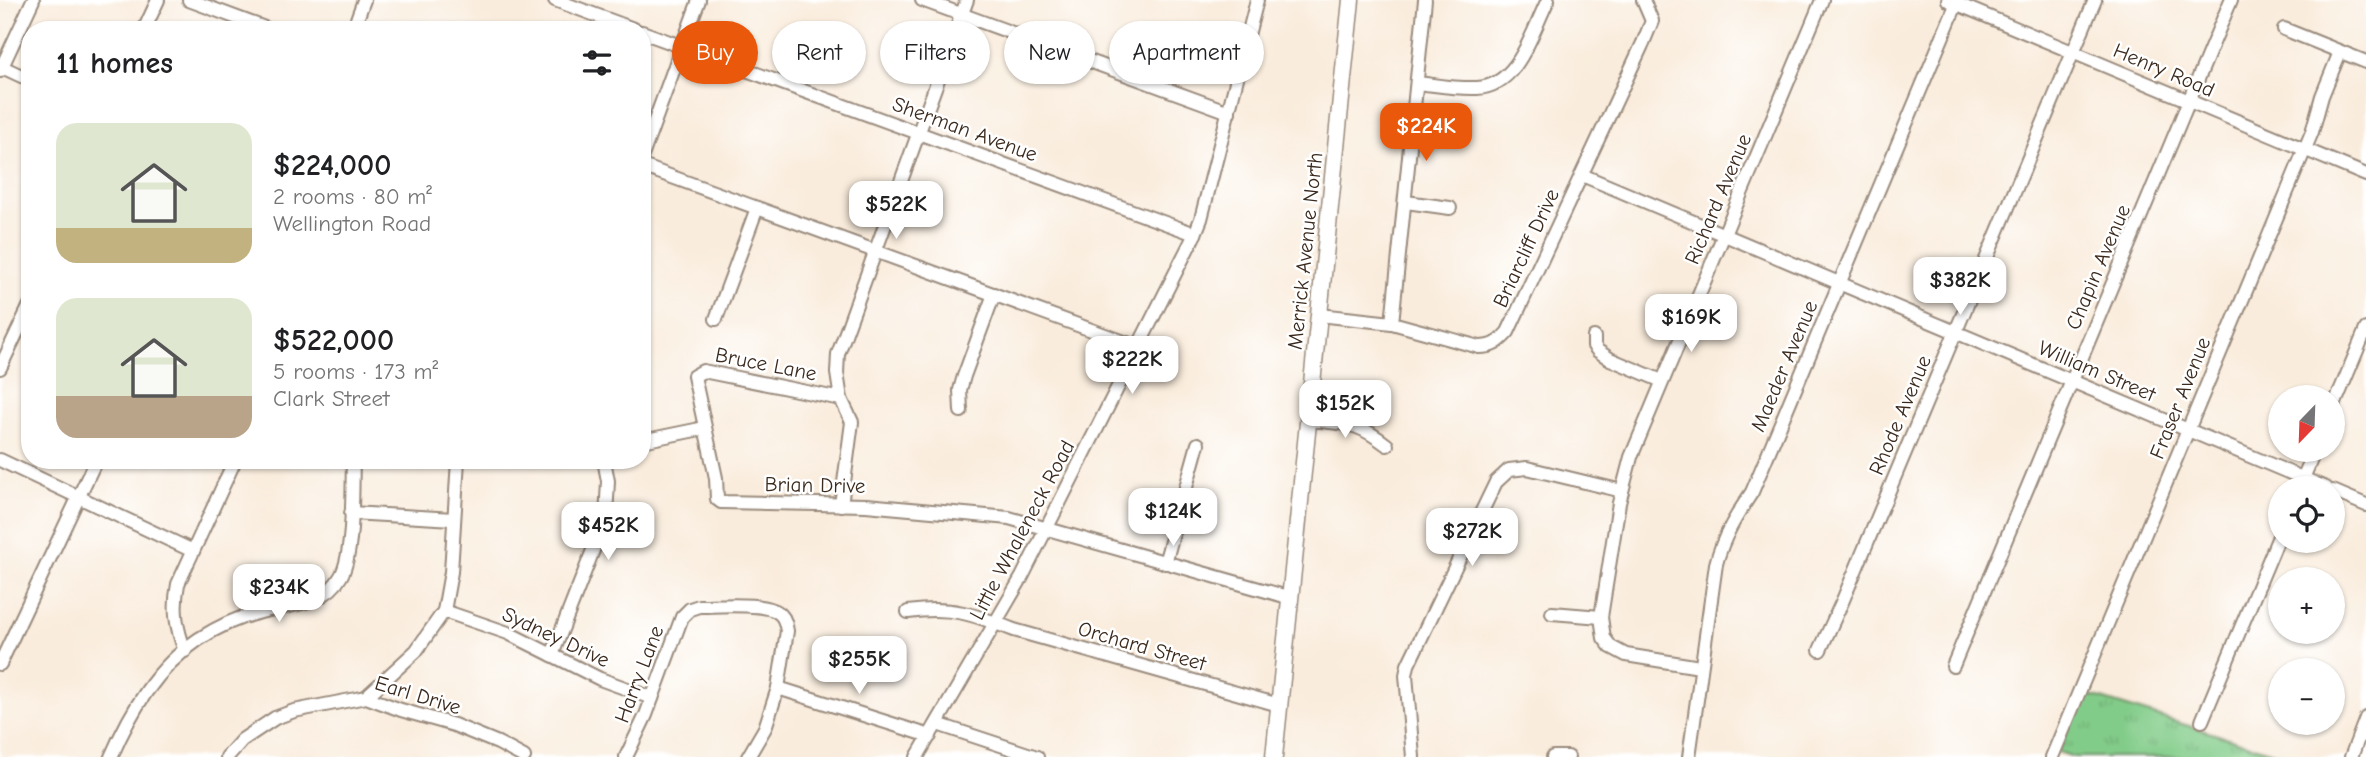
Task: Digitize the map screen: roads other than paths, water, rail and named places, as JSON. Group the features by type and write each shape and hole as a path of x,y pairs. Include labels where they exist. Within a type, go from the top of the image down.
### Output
{"main road":[{"name":"Merrick Avenue North","path":"1274,757 1351,0"}],"street":[{"path":"23,21 33,0"},
{"path":"148,21 158,0"},
{"path":"188,0 245,21"},
{"path":"356,21 364,0"},
{"path":"555,0 612,21"},
{"path":"691,21 699,0"},
{"path":"922,0 1229,112"},
{"path":"841,505 852,422 841,399 837,373 838,354 967,0"},
{"name":"Little Whaleneck Road","path":"917,757 996,623 1046,529 1195,234 1257,0"},
{"path":"1392,323 1425,0"},
{"path":"1417,83 1476,88 1496,83 1516,65 1548,0"},
{"name":"Briarcliff Drive","path":"1319,315 1392,323 1479,348 1491,347 1500,341 1508,332 1652,21 1643,0"},
{"name":"Richard Avenue","path":"1700,667 1619,653 1611,648 1604,638 1601,617 1622,491 1631,457 1822,0"},
{"name":"Rhode Avenue","path":"1820,650 2095,0"},
{"name":"Chapin Avenue","path":"1953,666 2231,0"},
{"name":"Henry Road","path":"1954,1 2366,175"},
{"name":"Maeder Avenue","path":"1689,757 1700,667 1722,541 1732,520 1752,492 1954,1"},
{"path":"21,26 1,68 21,76"},
{"path":"2284,29 2366,62"},
{"name":"Sherman Avenue","path":"651,35 672,43"},
{"name":"Fraser Avenue","path":"2052,757 2304,149 2340,52"},
{"path":"651,131 672,74"},
{"name":"Sherman Avenue","path":"758,75 1195,234"},
{"path":"651,169 1138,347"},
{"name":"William Street","path":"1582,175 2187,430 2286,476"},
{"path":"1406,202 1450,208"},
{"path":"716,319 757,208"},
{"path":"961,411 960,390 994,294"},
{"path":"0,368 21,324"},
{"path":"2343,385 2366,329"},
{"path":"1594,337 1594,346 1603,355 1662,381"},
{"name":"Bruce Lane","path":"705,428 694,376 703,371 841,399"},
{"path":"1310,420 1356,425 1387,445"},
{"path":"651,440 705,428"},
{"name":"Brian Drive","path":"705,428 716,478 717,499 720,501 866,505 1009,518 1291,598"},
{"path":"1165,563 1198,444"},
{"path":"0,460 192,551"},
{"path":"1413,757 1406,675 1408,665 1496,482 1509,470 1527,468 1622,491"},
{"path":"0,664 92,469"},
{"path":"185,651 175,621 174,603 178,584 231,469"},
{"path":"111,757 137,702 152,682 199,639 233,621 256,613 315,600 326,595 340,579 345,569 353,469"},
{"path":"366,697 416,652 444,611 451,572 457,469"},
{"path":"552,655 606,517 608,481 606,469"},
{"path":"2345,496 2366,505"},
{"path":"351,513 454,519"},
{"path":"2202,721 2272,553"},
{"name":"Harry Lane","path":"626,757 652,698 682,617 690,608 762,607 775,610 781,615 787,631 778,688"},
{"name":"Orchard Street","path":"908,612 928,609 960,611 1279,705"},
{"name":"Sydney Drive","path":"444,611 508,633 600,679 652,698"},
{"path":"1552,613 1601,617"},
{"path":"748,757 765,728 778,688 930,736"},
{"name":"Earl Drive","path":"227,757 242,740 275,718 294,711 366,697 454,725 524,757"},
{"path":"2351,757 2366,718"},
{"path":"937,724 1037,757"},
{"path":"1553,757 1568,757"}]}
